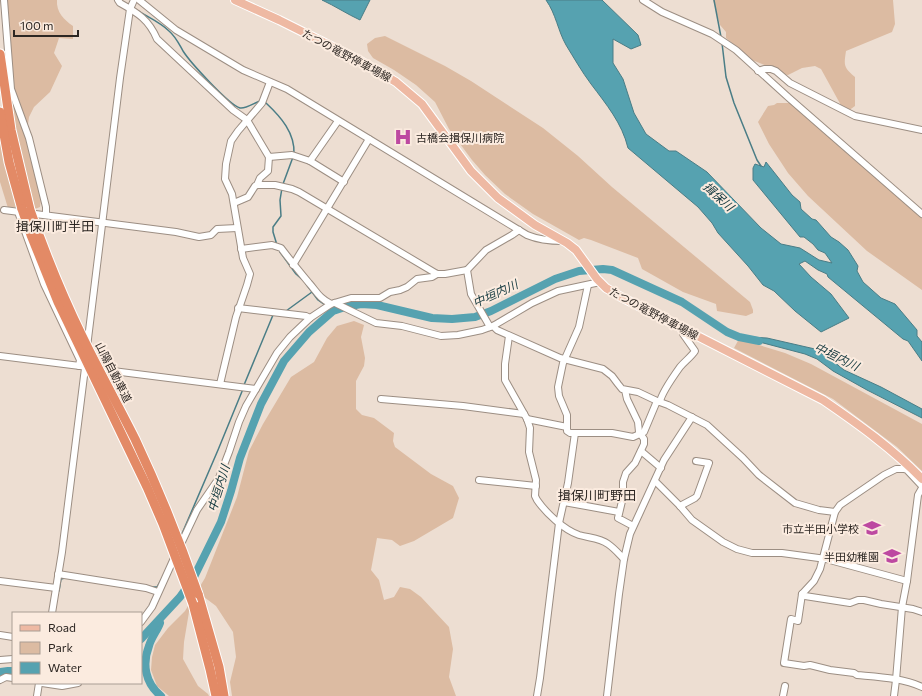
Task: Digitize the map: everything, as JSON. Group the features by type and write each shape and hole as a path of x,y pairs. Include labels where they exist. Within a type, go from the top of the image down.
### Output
{"highway":[{"name":"山陽自動車道","path":"0,54 24,210 49,261 79,330 129,428 155,484 184,553 198,594 219,667 224,696"},
{"name":"山陽自動車道","path":"0,112 9,162 36,249 58,302 147,487 163,524 193,604 216,696"}],"main road":[{"name":"たつの竜野停車場線","path":"235,0 360,60 396,82 422,104 471,171 494,194 535,225 576,250 598,281 606,288 823,400 848,417 902,460 922,480"}],"street":[{"path":"4,0 11,89 29,138 46,206 44,215 26,235"},
{"path":"118,0 120,3 144,18 154,30 157,39 233,110 247,120 269,158 268,171 260,178 257,185 248,197 234,203"},
{"path":"52,612 63,544 82,367 87,352 120,78 130,9 134,0"},
{"path":"139,0 176,30 243,70 287,89 519,230 538,239 563,241"},
{"path":"643,0 662,12 712,34 736,50 758,71 922,214"},
{"path":"758,71 771,69 790,83 855,116 922,130"},
{"path":"220,384 230,336 250,274 245,266 241,249 234,203 226,179 226,164 231,141 262,102 270,82"},
{"path":"310,161 338,121"},
{"path":"293,265 369,139"},
{"path":"269,158 293,156 310,161 344,182"},
{"path":"257,185 282,187 299,192 437,274"},
{"path":"4,210 24,210 44,215 176,232 199,237 211,235 217,229 237,228"},
{"path":"24,210 26,235 44,284 82,367"},
{"path":"142,621 152,607 198,510 219,478 241,417 282,346 310,318 334,304 351,298 380,298 390,292 406,287 416,279 432,277 437,274 466,270 486,250 519,230"},
{"path":"241,249 277,246 281,248 293,265 310,284 316,294 323,300 376,323 402,326 441,336 458,335 491,326 547,295 565,289 588,285 598,281"},
{"path":"466,270 471,294 491,326 497,330 564,359 604,369 625,390 638,392 658,402 668,405 713,430 759,475 795,503 818,510 835,512"},
{"path":"588,285 579,327 572,345 564,359 558,387 559,396 566,415 567,431 570,433 612,433 633,437 644,432 662,394 681,366 696,351 683,334 684,329"},
{"path":"238,308 306,316 310,318"},
{"path":"509,336 505,364 505,380 526,417 530,428 528,452 535,473 535,496 537,500 559,523 579,535 608,543 624,559"},
{"path":"78,356 87,352"},
{"path":"0,356 256,389"},
{"path":"625,390 627,399 636,417 639,432 644,439 644,444 641,451 626,473 623,482 623,497 618,512 618,518 633,526"},
{"path":"381,399 463,406 526,417 567,427"},
{"path":"607,696 624,559 633,526 673,445 692,417"},
{"path":"537,696 559,523 568,483 574,433"},
{"path":"641,451 661,468"},
{"path":"680,506 697,496 706,474 709,463 696,461"},
{"path":"894,696 896,680 902,607 907,581 918,495 922,487 907,470 896,469 884,475 845,501 835,512 818,575 802,594 798,621 791,619 784,663 804,666 810,665 830,670 854,673 857,675 896,680 912,683 922,687"},
{"path":"479,480 536,486"},
{"path":"655,481 692,520 703,529 737,549 752,553 782,552 823,559 907,581"},
{"path":"564,502 618,512"},
{"path":"58,574 146,588 158,592"},
{"path":"0,581 56,588"},
{"path":"802,594 805,596 850,604 858,600 864,600 922,612"},
{"path":"0,635 12,637"},
{"path":"0,660 12,659"},
{"path":"0,680 6,677 12,678"},
{"path":"37,696 40,684"},
{"path":"47,684 62,686 73,684"},
{"path":"783,696 785,686"}],"green space":[{"path":"2,0 57,0 59,12 73,26 73,39 59,38 54,53 62,66 50,92 34,107 29,117 26,139 41,200 40,207 35,209 16,131 9,89"},
{"path":"713,0 893,0 895,24 892,32 846,51 845,66 855,77 855,106 848,111 843,109 821,69 815,66 802,68 788,75 782,74 775,69 752,60 726,38 726,32 720,25"},
{"path":"385,36 445,66 471,81 543,128 750,302 753,313 746,316 717,311 716,304 683,292 642,269 638,258 591,240 584,238 579,240 533,214 505,194 472,160 449,129 435,102 416,85 373,58 368,51 367,44 375,38"},
{"path":"777,103 790,103 922,217 922,290 867,251 808,196 788,173 769,144 758,122 768,106"},
{"path":"0,138 16,207 8,208 0,182"},
{"path":"354,321 364,325 361,337 365,358 364,366 356,381 356,409 362,415 374,418 394,433 393,441 395,447 431,474 453,486 459,498 453,518 414,541 400,546 392,540 377,538 371,570 379,580 384,600 394,597 400,587 410,589 421,597 449,627 453,649 449,677 456,696 232,696 230,682 236,657 233,632 216,606 204,597 189,612 183,659 198,686 209,696 169,696 157,686 151,670 155,645 168,628 185,611 205,578 237,497 249,451 291,377 314,362 327,338 337,326"},
{"path":"739,339 785,353 811,364 922,424 922,471 897,447 833,399 734,348"}],"water":[{"path":"322,0 370,0 360,20"},
{"name":"揖保川","path":"546,0 602,0 638,35 641,45 631,49 613,39 613,63 623,79 634,113 646,134 669,151 676,151 707,172 761,228 781,244 800,248 819,260 832,263 825,253 818,250 804,237 800,237 753,180 753,168 755,164 764,167 766,162 792,195 800,202 801,209 812,219 816,220 831,237 848,250 858,266 857,271 863,282 881,298 895,304 917,330 917,336 922,342 922,361 908,341 903,339 828,277 827,274 805,261 799,264 811,277 831,294 849,318 821,332 795,311 774,291 763,285 718,233 712,223 698,207 628,148 618,122 608,106 584,75 566,45"},
{"path":"749,337 767,338 815,349 844,370 881,387 922,409 922,418 833,371 817,359 805,354 748,339"}],"waterway":[{"path":"714,0 721,37"},
{"path":"138,11 166,28 193,64 219,92 235,105 242,108 260,101"},
{"path":"722,43 726,77 734,103 757,160 761,166"},
{"path":"264,103 272,108 290,132 294,146 294,154"},
{"path":"283,184 293,157"},
{"path":"277,245 273,227 281,216 280,200 282,188"},
{"path":"280,252 296,274 304,281"},
{"name":"中垣内川","path":"142,638 180,597 194,577 221,522 240,458 261,404 284,361 309,332 333,311 361,304 377,305 432,318 452,319 475,317 491,311 555,279 579,271 603,269 612,270 682,302 727,332 739,337 759,341"},
{"path":"306,284 318,300 325,305"},
{"path":"286,311 312,292"},
{"name":"中垣内川","path":"328,307 333,311"},
{"path":"244,385 273,315"},
{"path":"181,536 243,389"},
{"path":"57,591 59,591 61,579 65,578"},
{"path":"151,587 157,587 161,580"},
{"path":"160,623 150,643 147,653 146,673 151,685 161,696"},
{"name":"中垣内川","path":"0,672 12,671"}],"place":[{"name":"古橋会揖保川病院","path":"403,137"},
{"name":"市立半田小学校","path":"872,528"},
{"name":"半田幼稚園","path":"892,556"}],"district":[{"name":"揖保川町半田","path":"55,226"},
{"name":"揖保川町野田","path":"597,495"}]}
